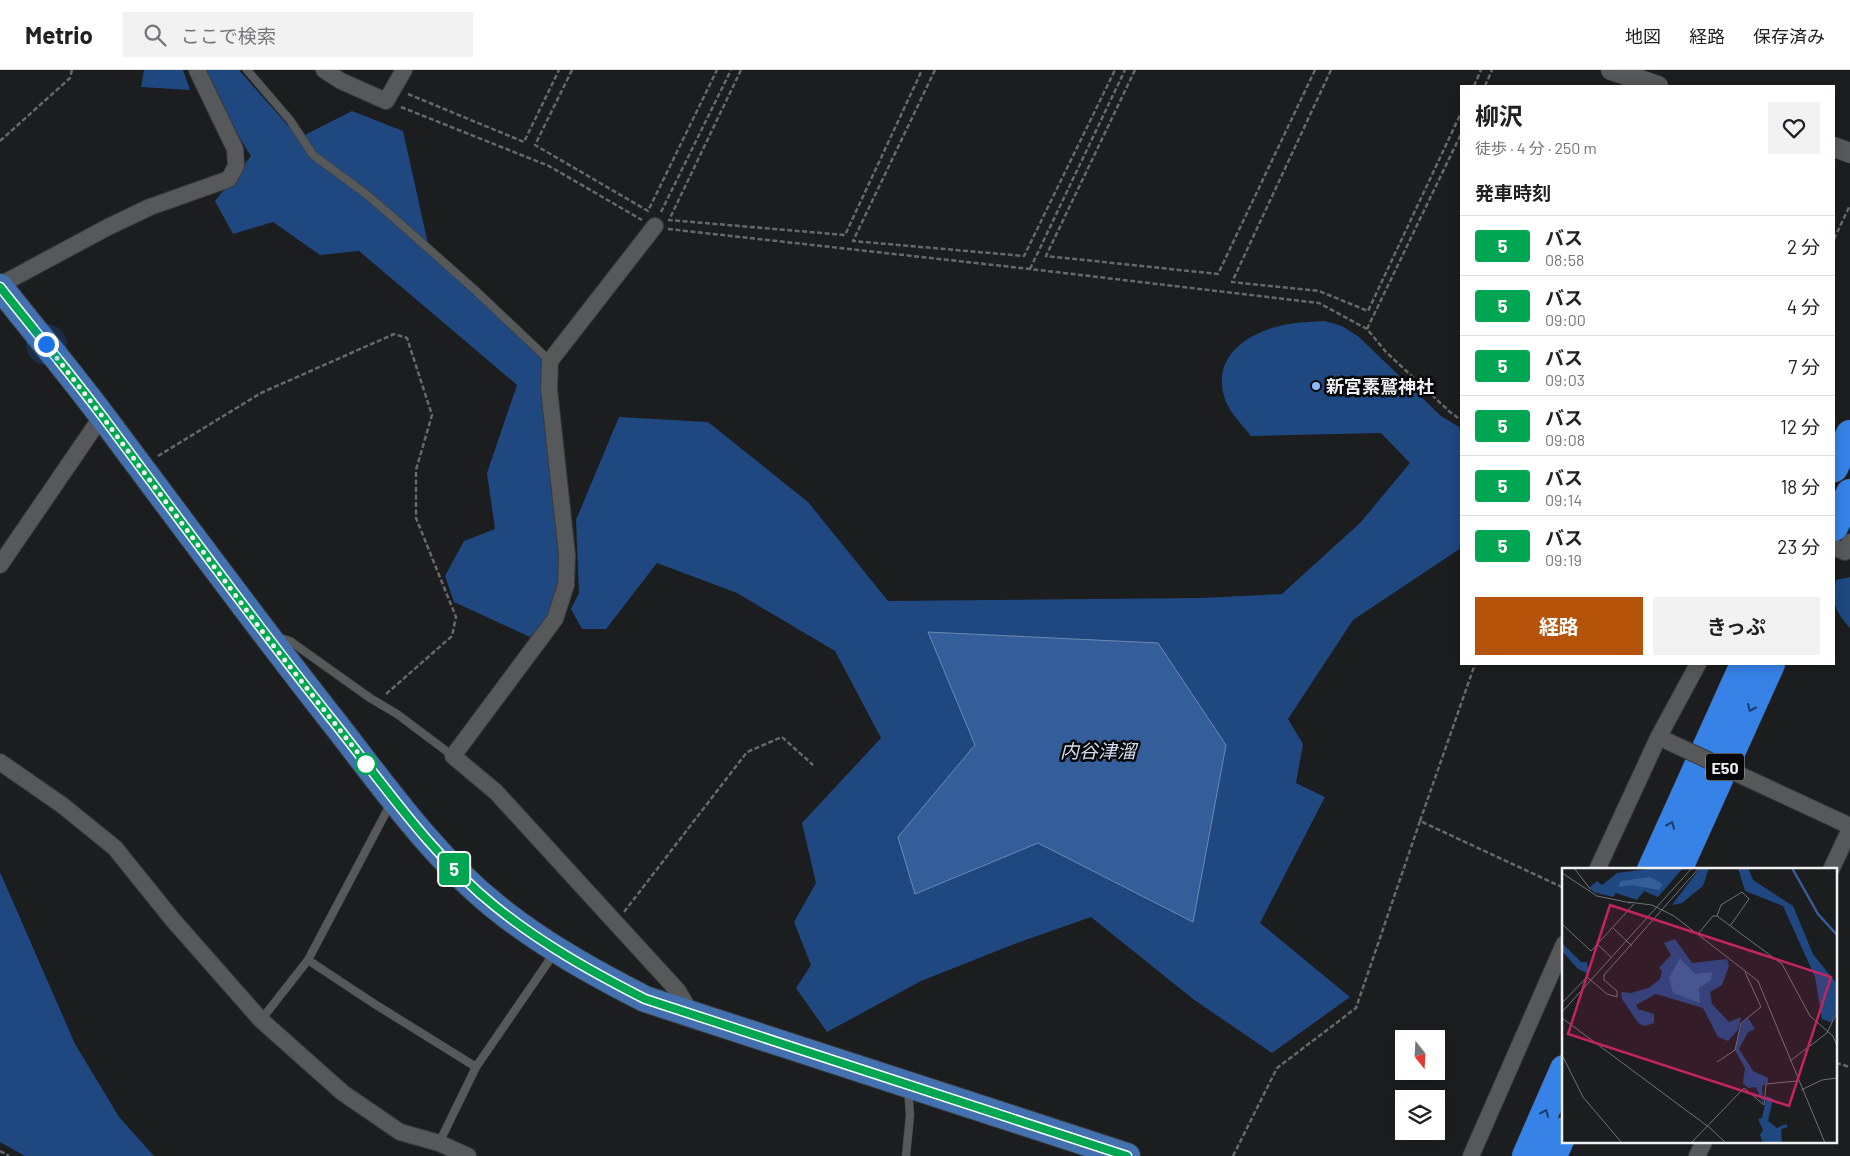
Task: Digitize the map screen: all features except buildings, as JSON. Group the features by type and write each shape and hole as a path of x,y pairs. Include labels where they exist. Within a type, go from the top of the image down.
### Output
{"highway":[{"path":"1835,466 1850,434"},
{"path":"1835,525 1850,493"},
{"name":"E50","path":"1652,868 1744,665"},
{"name":"E50","path":"1679,868 1771,665"},
{"path":"1526,1156 1562,1074"},
{"path":"1553,1156 1562,1136"}],"main road":[{"path":"0,286 102,416 265,635 393,799 451,866 494,906 556,951 645,999 1117,1154"}],"street":[{"path":"0,286 108,226 150,206 229,179 236,166 235,149 197,70"},
{"path":"324,70 340,81 386,101 404,70"},
{"path":"1612,70 1655,85"},
{"path":"1835,147 1850,153"},
{"path":"654,226 550,361 549,389 567,555 566,586 554,618 453,756 496,792 678,992 692,1015"},
{"path":"0,565 102,416"},
{"path":"1835,547 1845,552 1850,542"},
{"path":"1598,868 1698,665"},
{"path":"1662,739 1850,828 1832,868"},
{"path":"0,762 7,765 62,805 115,848 173,920 261,1020 343,1093 400,1132 439,1143 468,1156"},
{"path":"1471,1156 1562,949"},
{"path":"1697,1156 1703,1144"}],"lane":[{"path":"247,70 290,120 314,155 366,194 394,218 475,290 550,361"},
{"path":"265,635 290,641 397,714 453,756"},
{"path":"261,1020 308,960 393,799"},
{"path":"439,1143 476,1067 556,951"},
{"path":"308,960 476,1067"},
{"path":"906,1156 910,1115 908,1084"}],"path":[{"path":"0,141 70,78 72,70"},
{"path":"412,87 408,95 524,142 559,70"},
{"path":"572,70 536,145 648,211 717,70"},
{"path":"654,226 731,70"},
{"path":"741,70 669,220 845,235 922,70"},
{"path":"935,70 853,241 1024,256 1116,70"},
{"path":"1030,269 1124,70"},
{"path":"1135,70 1046,256 1218,274 1315,70"},
{"path":"1332,70 1232,282 1320,290 1368,311 1460,114"},
{"path":"1474,85 1481,70"},
{"path":"1485,85 1492,70"},
{"path":"386,101 548,166 654,226 1319,303 1367,329 1386,352 1460,419"},
{"path":"1367,329 1460,136"},
{"path":"1835,237 1850,205"},
{"path":"139,467 261,393 394,334 407,338 432,415 416,470 416,518 456,617 452,636 377,702"},
{"path":"1233,1156 1277,1068 1356,1008 1475,665"},
{"path":"616,923 747,752 782,737 813,765"},
{"path":"1420,821 1562,887"},
{"path":"0,1150 8,1156"}],"shaded area":[{"path":"144,70 183,70 190,90 141,87"},
{"path":"204,70 239,70 299,138 352,111 403,131 430,253 546,362 560,556 558,585 548,618 530,637 454,602 445,576 464,541 495,529 487,473 517,385 359,251 320,255 273,222 233,234 215,201 251,156 224,113"},
{"path":"1324,321 1342,326 1359,337 1441,416 1460,427 1460,549 1353,620 1288,719 1303,744 1296,783 1325,797 1260,923 1350,997 1272,1053 1193,999 1091,917 1017,943 921,981 827,1032 796,988 811,965 794,922 816,883 802,823 881,738 835,651 737,593 657,563 606,629 582,629 571,609 579,593 576,520 619,417 708,422 808,502 888,601 1200,598 1282,594 1361,522 1410,463 1381,433 1251,436 1236,418 1225,399 1222,383 1223,370 1237,347 1248,339 1275,327 1293,323"},
{"path":"1850,577 1850,628 1840,616 1835,606 1836,580"},
{"path":"0,872 75,1044 119,1117 154,1156 25,1156 0,1142"}],"water":[{"name":"内谷津溜","path":"928,632 1158,643 1226,745 1193,922 1038,843 915,894 898,837 975,745"}],"bus line":[{"name":"5","path":"0,287 102,416 265,635 393,799 451,866 494,906 539,940 600,976 645,999 1127,1156"}],"place":[{"name":"新宮素鷲神社","path":"1316,386"}],"route":[{"path":"46,344 265,635 369,767 366,764"}]}
